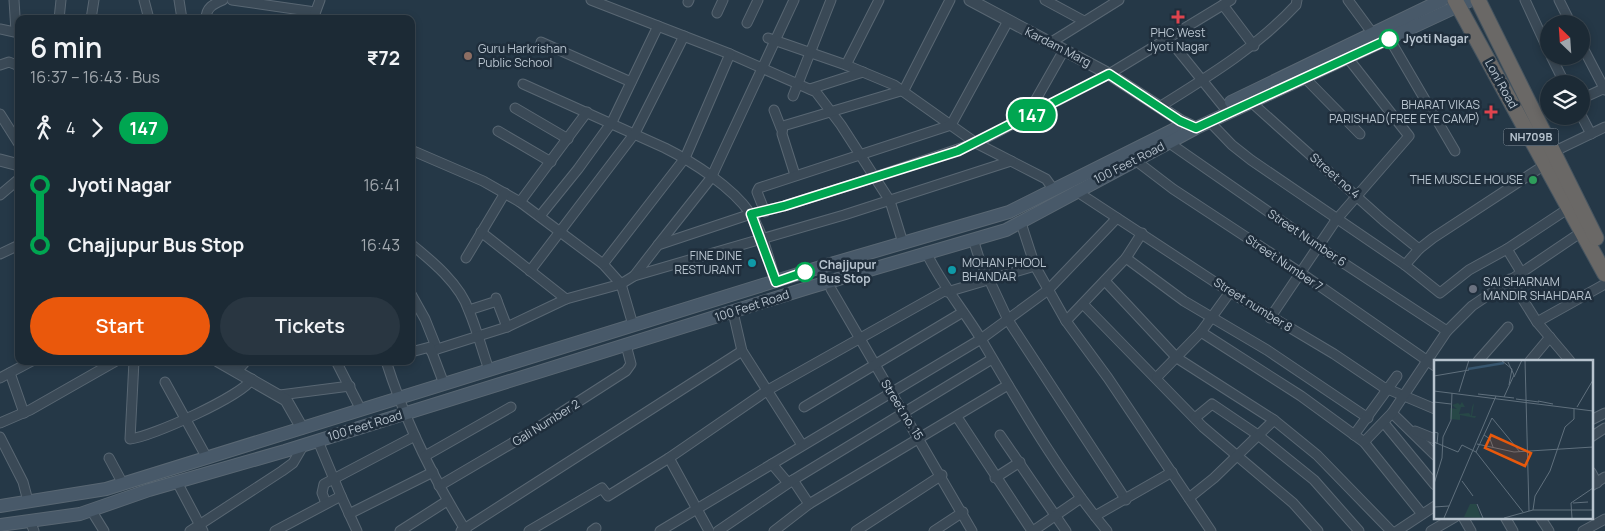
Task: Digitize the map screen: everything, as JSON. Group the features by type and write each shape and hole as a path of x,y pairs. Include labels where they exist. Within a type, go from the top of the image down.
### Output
{"highway":[{"name":"Loni Road","path":"1478,0 1569,208 1605,254"},
{"name":"Loni Road","path":"1462,2 1586,229 1605,274"}],"main road":[{"name":"100 Feet Road","path":"0,525 32,526 91,510 177,482 304,446 926,252 1006,230 1168,142 1223,106 1442,0"},
{"name":"100 Feet Road","path":"0,506 106,489 633,325 1010,212 1191,126 1209,122 1462,2"},
{"path":"632,343 633,325"}],"street":[{"path":"14,0 15,15"},
{"path":"59,15 61,0"},
{"path":"92,15 94,0"},
{"path":"144,0 148,15"},
{"path":"179,0 181,15"},
{"path":"206,15 211,6 224,0"},
{"path":"232,0 309,15"},
{"path":"314,15 320,0"},
{"path":"591,0 730,54 799,83 819,95 890,201 903,243"},
{"path":"718,13 723,0"},
{"path":"747,24 758,0"},
{"path":"634,276 711,178 761,67 771,39 794,0"},
{"path":"792,96 799,83 831,0"},
{"path":"846,65 879,0"},
{"path":"781,128 904,90 950,0"},
{"name":"Kardam Marg","path":"970,0 1109,74 1191,126"},
{"path":"1045,0 1084,22"},
{"path":"1099,0 1104,9"},
{"path":"1050,43 1119,0"},
{"path":"1161,106 1254,46 1276,28 1296,5 1297,0"},
{"path":"1348,0 1373,34"},
{"path":"1525,0 1540,32"},
{"path":"1559,0 1566,15"},
{"path":"658,244 873,178 976,143 1109,74 1227,2 1254,46"},
{"path":"765,212 757,189 951,125 1008,21"},
{"path":"540,216 578,169 612,122 658,26"},
{"path":"0,29 15,33"},
{"path":"530,270 635,133 684,36"},
{"path":"1168,38 1223,106"},
{"path":"771,39 846,65 904,90 976,143 1046,180 1051,186"},
{"path":"541,42 632,82"},
{"path":"1393,45 1455,151"},
{"path":"1026,118 1064,50"},
{"path":"603,264 685,158 730,54"},
{"path":"1270,318 1336,220 1409,138 1347,57"},
{"path":"1590,61 1605,89 1590,95"},
{"path":"0,65 9,62 15,64"},
{"path":"810,89 863,72"},
{"path":"1304,77 1360,134"},
{"path":"523,84 635,133 685,158 711,178 738,200 751,214 776,282"},
{"name":"Street no.4","path":"1251,102 1419,249"},
{"path":"514,108 568,139"},
{"path":"774,110 795,175"},
{"path":"520,202 587,112"},
{"path":"0,114 15,138"},
{"path":"1209,122 1251,160 1336,220 1405,265 1440,293 1470,269 1506,249 1569,208"},
{"path":"1586,125 1591,134"},
{"path":"1405,265 1419,249 1547,158 1605,127"},
{"path":"498,132 551,162"},
{"name":"Street Number 6","path":"1168,142 1319,247 1447,331"},
{"path":"415,152 483,181 505,193 540,216 603,264 621,284 633,325"},
{"path":"0,160 15,164"},
{"name":"Street Number 7","path":"1135,160 1173,189 1301,273 1434,365"},
{"path":"415,351 430,347 434,350 507,327 566,299 621,284 634,276 890,201 1011,161"},
{"path":"0,195 15,182"},
{"name":"Street number 8","path":"1076,191 1270,318 1334,354 1389,390 1434,409"},
{"path":"466,258 505,193"},
{"path":"660,531 981,339 1048,290 1117,218"},
{"path":"1021,223 1035,266 1066,321 1211,531"},
{"path":"1364,442 1384,423 1447,331 1480,299 1586,229"},
{"path":"481,232 566,299"},
{"path":"1066,321 1126,258 1142,233"},
{"path":"974,239 988,280 1008,320 1126,500"},
{"path":"0,254 15,247"},
{"path":"415,248 450,282 469,310 476,336 489,370"},
{"path":"1506,249 1520,272"},
{"path":"926,252 947,291 981,339 1036,432 1095,516 1108,531"},
{"path":"1126,258 1158,283 1213,316 1368,418"},
{"path":"529,531 602,488 608,496 669,458 768,390 947,291 1035,266"},
{"path":"1510,279 1537,322 1569,360"},
{"path":"1105,281 1177,358 1274,420 1330,466 1391,531"},
{"path":"1537,322 1605,284"},
{"name":"Street no. 15","path":"831,289 859,340 963,512 972,531"},
{"path":"1157,378 1201,332 1230,292"},
{"path":"469,310 496,300 507,327"},
{"path":"415,301 425,319 444,384"},
{"path":"1083,304 1195,418 1236,457 1293,504 1318,531"},
{"path":"733,312 742,351 802,445"},
{"path":"804,407 963,312"},
{"path":"1479,360 1508,327"},
{"path":"1201,332 1301,396 1364,442 1422,514"},
{"path":"1531,360 1550,337"},
{"name":"Gali Number 2","path":"439,486 563,413 626,371 631,364 632,343"},
{"path":"387,365 415,436 439,486 464,530 742,351"},
{"path":"718,531 790,481 904,414 992,359"},
{"path":"0,378 25,365"},
{"path":"0,423 24,413 109,365"},
{"path":"134,365 130,439 157,432 186,418 242,390 252,379"},
{"path":"226,365 280,395 291,406 302,428"},
{"path":"237,371 242,365"},
{"path":"338,365 361,410"},
{"path":"10,373 24,413"},
{"path":"1354,435 1389,390 1397,376"},
{"path":"164,382 207,458"},
{"path":"774,531 809,504 1008,385"},
{"path":"280,395 350,386"},
{"path":"1195,418 1212,404 1258,435 1314,480 1359,531"},
{"path":"425,456 511,406"},
{"path":"1392,412 1434,454"},
{"path":"1592,420 1605,413"},
{"path":"957,417 995,478 1033,531 1082,498"},
{"path":"1189,498 1236,457 1274,420"},
{"path":"1384,423 1434,484"},
{"path":"1592,436 1605,428"},
{"path":"1410,429 1434,439"},
{"path":"1000,435 1066,531"},
{"path":"326,503 322,488 334,478 415,436"},
{"path":"0,437 23,482 28,501"},
{"path":"318,441 356,531"},
{"path":"190,531 201,528 282,471 293,462 304,446"},
{"path":"109,458 123,484"},
{"path":"669,458 710,531"},
{"path":"995,478 1020,462"},
{"path":"772,464 790,481 809,504"},
{"path":"349,514 433,472"},
{"path":"1095,516 1172,472"},
{"path":"856,531 942,476"},
{"path":"1594,485 1605,477"},
{"path":"177,482 201,528"},
{"path":"275,531 341,496"},
{"path":"400,531 447,501"},
{"path":"1397,531 1434,507"},
{"path":"91,510 104,531"},
{"path":"934,531 963,512"},
{"path":"1434,530 1452,518"},
{"path":"1464,518 1472,531"},
{"path":"1506,518 1513,531"},
{"path":"1542,518 1549,531"},
{"path":"1584,531 1605,519"}],"bus line":[{"name":"147","path":"805,272 776,282 751,214 765,212 958,151 1109,74 1161,106 1180,121 1196,128 1318,70 1389,39"}],"place":[{"name":"PHC West Jyoti Nagar","path":"1178,17"},
{"name":"Jyoti Nagar","path":"1389,39"},
{"name":"Guru Harkrishan Public School","path":"468,56"},
{"name":"BHARAT VIKAS PARISHAD(FREE EYE CAMP)","path":"1491,112"},
{"name":"THE MUSCLE HOUSE","path":"1533,180"},
{"name":"FINE DINE RESTURANT","path":"752,263"},
{"name":"MOHAN PHOOL BHANDAR","path":"952,270"},
{"name":"Chajjupur Bus Stop","path":"805,272"},
{"name":"SAI SHARNAM MANDIR SHAHDARA","path":"1473,289"}]}
